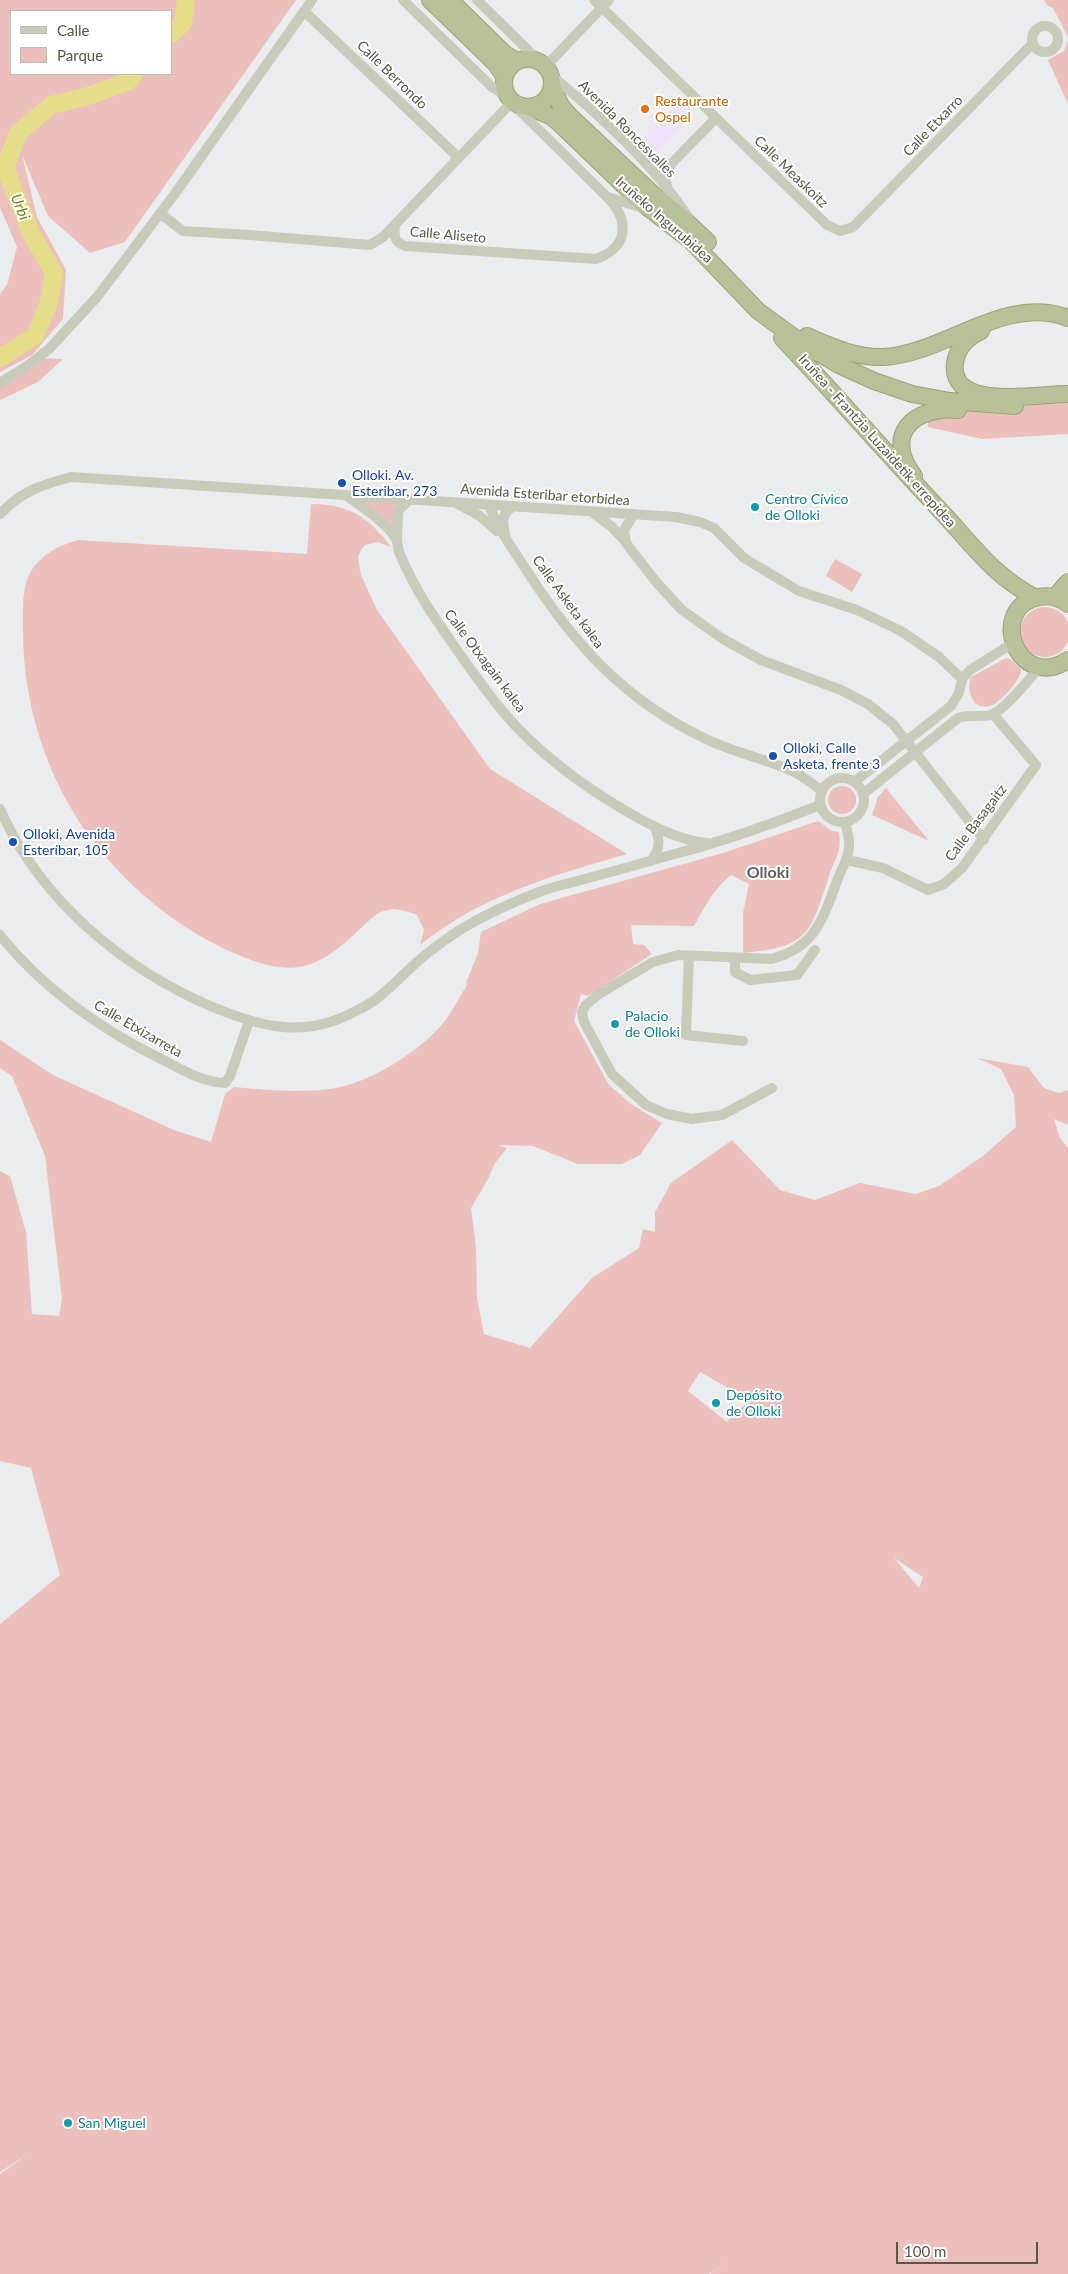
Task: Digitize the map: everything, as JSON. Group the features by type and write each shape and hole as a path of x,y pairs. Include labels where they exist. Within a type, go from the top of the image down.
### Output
{"highway":[{"path":"430,0 496,64 504,76"},
{"path":"450,0 505,54 518,61"},
{"path":"526,59 546,72 548,98 541,105 517,103 503,81 504,76 518,61 526,59"},
{"name":"Iruñeko Ingurubidea","path":"546,72 561,106 570,116 654,196 684,219 696,231 761,308"},
{"name":"Iruñeko Ingurubidea","path":"517,103 550,116 559,123 651,210 690,240 793,336 839,366 912,394 950,401 1015,406"},
{"path":"761,308 804,335 850,354 885,357 917,350 1000,318 1022,313 1041,312 1068,318"},
{"name":"Iruñea - Frantzia Luzaidetik errepidea","path":"761,308 913,484 938,508 995,572"},
{"path":"1068,324 1044,317 1029,317 1009,321 981,331 970,337 961,347 955,369 961,383 973,393 994,397 1068,394"},
{"path":"938,508 907,467 902,449 904,434 910,421 928,411 948,409 984,412 1068,399"},
{"path":"995,572 1036,598 1061,601 1068,582"},
{"path":"995,572 1017,613"},
{"path":"1036,598 1029,601 1017,613 1011,632 1013,643 1023,659 1040,667 1066,665"}],"street":[{"path":"0,383 49,349 97,297 161,214 312,0"},
{"path":"402,0 492,87 517,103 521,112 607,197 651,210"},
{"name":"Avenida Roncesvalles","path":"476,0 528,49 546,72 572,92 648,166 668,189 696,231"},
{"path":"546,72 601,2"},
{"name":"Calle Measkoitz","path":"601,2 716,118 827,225 840,231 853,227"},
{"name":"Calle Berrondo","path":"305,12 459,158"},
{"name":"Calle Etxarro","path":"853,227 1033,43"},
{"path":"395,224 459,158 517,103"},
{"path":"668,189 665,176 672,163 716,118"},
{"name":"Calle Aliseto","path":"395,224 394,237 397,243 405,246 596,259 607,255 616,247 623,230 622,218 618,207 607,197"},
{"name":"Calle Aliseto","path":"161,214 183,231 250,234 365,245 376,243 395,224"},
{"name":"Avenida Esteribar etorbidea","path":"0,514 13,501 39,485 71,477 676,517 700,522 714,528 744,558 799,592 856,610 901,631 939,657 962,679"},
{"name":"Calle Otxagain kalea","path":"346,495 376,517 397,540"},
{"name":"Calle Otxagain kalea","path":"410,499 398,511 398,550 410,577 426,604 505,714 566,771 607,800 677,837 701,843 715,844"},
{"name":"Calle Asketa kalea","path":"455,502 480,516 505,539"},
{"name":"Calle Asketa kalea","path":"489,505 505,539 571,633 594,661 628,690 688,730 729,749 792,771 822,791"},
{"path":"505,539 503,519 505,512 513,506"},
{"path":"592,511 612,527 657,583 682,610 723,639 761,660 810,677 868,704 893,724 984,840"},
{"path":"626,543 624,530 634,514"},
{"path":"854,782 951,706 959,693 962,679 970,670 1013,643"},
{"path":"863,794 958,718 993,714 1040,667"},
{"path":"959,693 962,704 974,715"},
{"name":"Calle Basagaitz","path":"847,860 884,868 928,890 944,884 962,868 984,840 1036,765 993,714"},
{"path":"840,778 854,782 863,794 864,801 858,814 845,822 839,822 827,816 820,806 822,791 826,784 840,778"},
{"path":"0,809 6,823 46,882 79,918 117,953 154,978 184,995 249,1021 278,1028 305,1027 334,1021 376,1000 412,965 435,946 490,912 542,891 715,844 820,806"},
{"path":"772,1088 722,1115 692,1118 667,1114 646,1105 612,1074 584,1022 582,1012 586,1005 653,962 678,955 771,959 798,949 814,933 822,920 847,860 850,847 845,822"},
{"path":"651,861 657,854 659,846 658,832 654,826"},
{"name":"Calle Etxizarreta","path":"0,935 63,998 85,1015 136,1047 210,1082 225,1083 230,1076 249,1021"},
{"path":"735,958 735,972 750,980 797,975 815,950"},
{"path":"689,956 686,1034 743,1041"}],"shaded area":[{"path":"681,100 696,114 651,158 637,144"}],"green space":[{"path":"0,0 296,0 125,242 90,253 48,216 22,155 37,217 66,270 63,319 32,355 0,372 0,294 7,285 17,247 0,207"},
{"path":"1044,0 1068,0 1068,37 1053,8 1048,6"},
{"path":"1068,41 1068,104 1048,60 1064,51"},
{"path":"38,358 63,359 38,382 0,400 0,380"},
{"path":"1068,399 1068,434 982,439 928,427 928,411 1033,405"},
{"path":"362,501 399,502 393,525 391,526"},
{"path":"311,504 336,506 357,514 375,528 391,547 378,542 365,545 358,557 361,575 377,610 490,769 627,854 545,879 493,900 467,913 420,945 424,930 417,915 396,909 384,911 371,918 328,956 305,966 293,968 264,964 239,955 214,944 190,930 145,897 106,858 74,813 60,789 39,736 32,709 24,653 23,605 27,579 34,566 51,552 78,540 307,554"},
{"path":"835,559 862,574 852,592 826,576"},
{"path":"1040,607 1050,607 1059,611 1068,622 1069,640 1066,646 1059,653 1050,657 1040,657 1031,653 1024,646 1020,637 1020,627 1024,618 1031,611"},
{"path":"1006,658 1010,659 1021,669 1021,673 1010,690 999,701 990,706 984,707 979,705 970,693 971,677"},
{"path":"842,786 852,790 856,800 852,810 842,814 832,810 828,800 832,790"},
{"path":"886,788 929,841 872,815 878,797"},
{"path":"818,821 832,831 839,832 839,851 817,912 811,925 794,942 781,947 743,953 743,913 749,884 731,875 715,892 694,926 631,925 633,944 644,945 652,954 588,996 581,994 574,1021 609,1085 631,1104 662,1123 640,1155 622,1164 578,1164 533,1146 498,1145 507,1148 495,1163 471,1208 476,1247 477,1298 484,1334 530,1348 592,1278 639,1248 643,1229 655,1232 655,1212 671,1183 732,1140 780,1190 815,1200 860,1183 916,1194 939,1186 983,1156 1016,1127 1014,1095 1001,1069 977,1058 1028,1067 1044,1088 1059,1093 1068,1090 1068,1125 1054,1119 1060,1138 1068,1148 1068,2274 710,2274 728,2263 709,2274 0,2274 0,2174 28,2154 0,2172 0,1624 60,1575 31,1468 0,1461 0,1171 10,1176 26,1232 32,1314 59,1316 62,1299 45,1156 12,1076 0,1068 0,1040 53,1075 174,1130 211,1142 225,1094 234,1087 294,1091 330,1089 345,1086 376,1074 407,1055 434,1033 453,1008 468,983 466,983 478,953 481,932 540,904 723,853","holes":["700,1372 751,1401 751,1402 737,1410 727,1422 688,1391","894,1558 923,1577 919,1588"]}],"waterway":[{"name":"Urbi","path":"172,33 183,23 186,0"},
{"name":"Urbi","path":"0,358 35,336 49,302 54,273 32,235 5,168 18,133 51,105 85,97 127,82 133,75"}],"place":[{"name":"Restaurante Ospel","path":"645,109"},
{"name":"Olloki. Av. Esteribar, 273","path":"342,483"},
{"name":"Centro Cívico de Olloki","path":"755,507"},
{"name":"Olloki, Calle Asketa, frente 3","path":"773,756"},
{"name":"Olloki, Avenida Esteríbar, 105","path":"13,842"},
{"name":"Palacio de Olloki","path":"615,1024"},
{"name":"Depósito de Olloki","path":"716,1403"},
{"name":"San Miguel","path":"68,2123"}],"district":[{"name":"Olloki","path":"768,873"}]}
